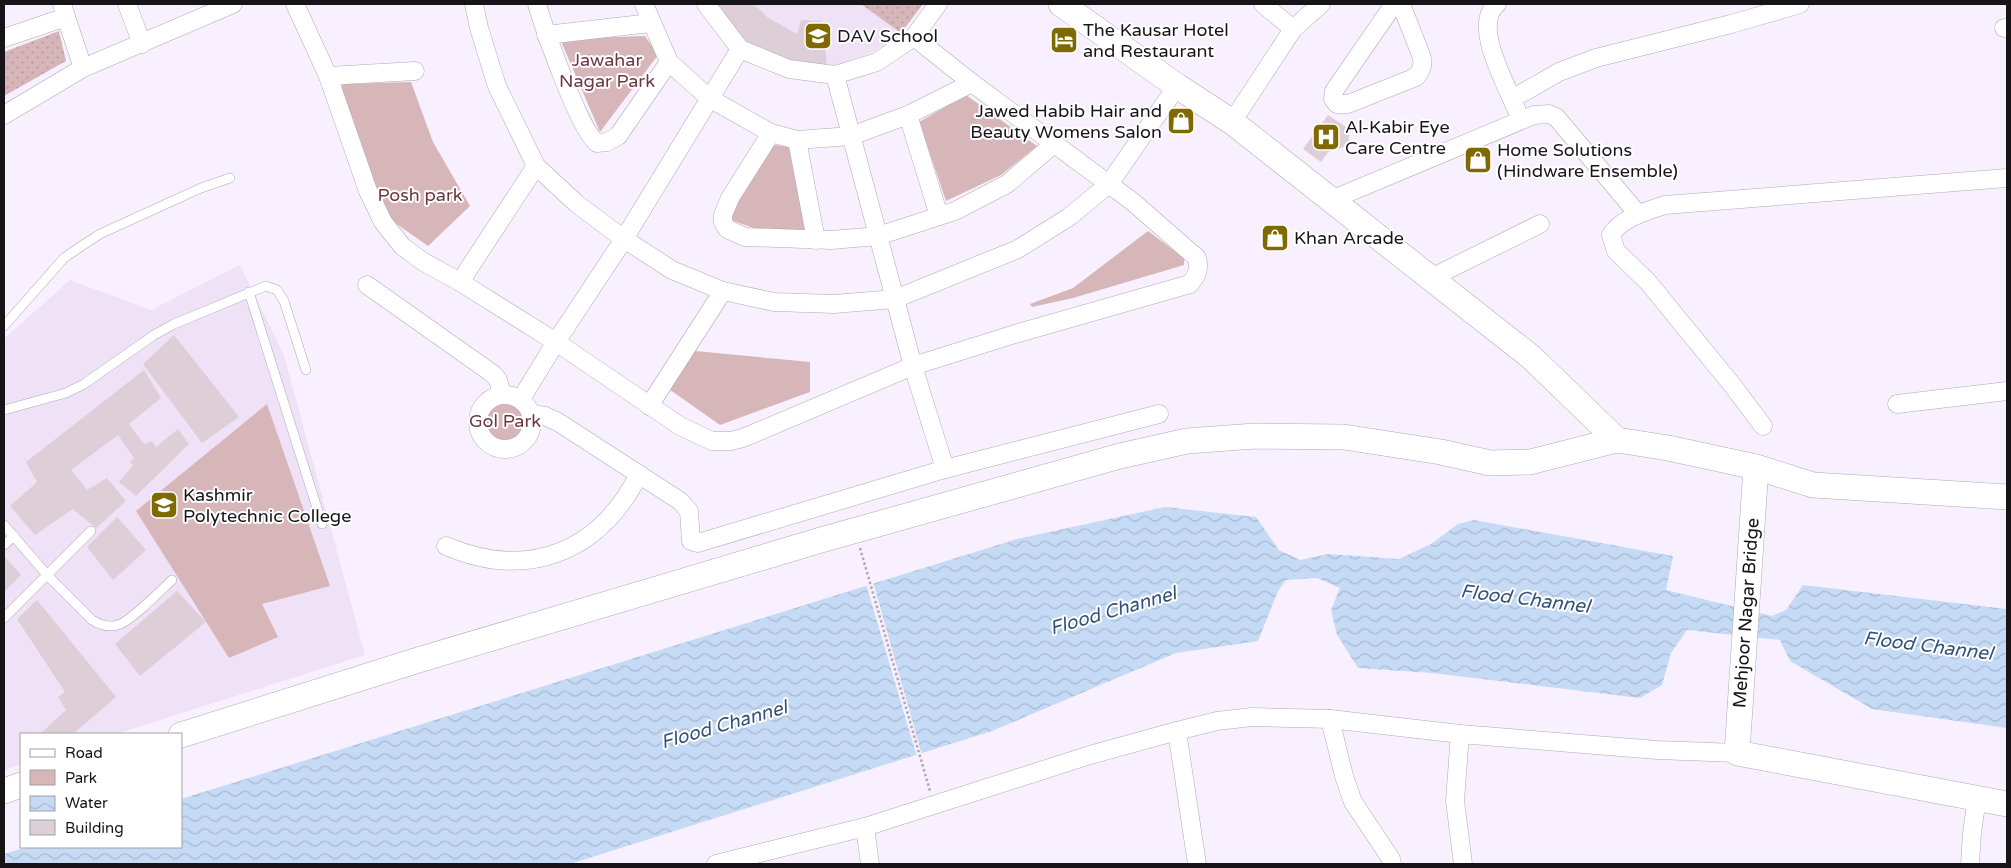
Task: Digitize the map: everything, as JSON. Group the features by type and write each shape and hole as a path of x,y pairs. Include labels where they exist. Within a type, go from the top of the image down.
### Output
{"main road":[{"path":"1061,4 1177,86 1232,122 1531,356 1617,440"},
{"path":"182,735 415,661 812,542 1120,456 1187,441 1255,436 1344,437 1441,452 1490,463 1530,462 1617,440 1668,448 1756,467 1813,484 2007,497"},
{"name":"Mehjoor Nagar Bridge","path":"1738,742 1756,467"},
{"path":"1738,742 2007,804"},
{"path":"4,791 20,785"}],"street":[{"path":"127,4 142,44"},
{"path":"4,115 83,68 233,4"},
{"path":"295,4 328,76 368,191 383,222 402,246 422,261 460,282 556,342 680,426 712,441 731,441 761,432 913,366 1190,284 1199,270 1197,258 1140,207 972,83 914,37"},
{"path":"474,4 479,28 497,86 536,166 577,204 624,239 672,270 723,291 774,302 834,304 895,299 1018,249 1069,217 1110,184 1177,86"},
{"path":"537,4 546,35 581,117 589,134 598,142 607,142 618,136 669,62"},
{"path":"644,4 669,62 710,98 771,133 796,140 852,136 908,115 972,83"},
{"path":"706,4 740,49 789,69 835,74 877,62 914,37 938,4"},
{"path":"1263,4 1293,29"},
{"path":"1232,122 1293,29 1321,4"},
{"path":"1394,4 1334,91 1334,100 1338,104 1348,104 1416,77 1422,70 1421,55 1401,4"},
{"path":"1497,4 1489,14 1488,35 1521,120"},
{"path":"1512,100 1559,72 1596,58 1731,24 1800,4"},
{"path":"4,38 64,10 83,68"},
{"path":"546,35 651,23"},
{"path":"521,399 624,239 740,49"},
{"path":"328,76 415,71"},
{"path":"835,74 913,366 945,469"},
{"path":"1330,200 1521,120 1542,114 1556,117 1638,214"},
{"path":"908,115 939,216"},
{"path":"771,133 730,198 723,215 723,222 727,229 745,237 832,240 878,236 955,211 1007,184 1055,143"},
{"path":"796,140 816,240"},
{"path":"460,282 536,166"},
{"path":"1763,426 1733,386 1648,282 1616,251 1612,240 1613,232 1638,214 1665,205 2007,178"},
{"path":"1431,278 1540,224"},
{"path":"367,285 493,374 498,380 502,395"},
{"path":"649,406 723,291"},
{"path":"1897,404 2007,391"},
{"path":"512,395 521,399 531,414 532,424 530,433 517,446 499,448 490,444 483,438 479,429 480,411 493,397 512,395"},
{"path":"531,414 545,416 558,422 686,506 690,516 691,541 698,543 945,469 1159,414"},
{"path":"446,546 463,553 498,561 534,559 566,550 581,542 607,522 628,496 639,474"},
{"path":"716,864 738,862 865,827 1090,755 1177,731 1217,722 1252,717 1330,719 1460,734 1657,750 1738,742"},
{"path":"1330,719 1344,776 1353,802 1392,864"},
{"path":"1177,731 1197,864"},
{"path":"1460,734 1454,801 1463,864"},
{"path":"1970,864 1972,833 1978,798"},
{"path":"865,827 870,864"}],"lane":[{"path":"4,326 64,258 82,245 100,234 201,188 230,178"},
{"path":"4,410 66,393 84,384 154,335 174,324 266,286 277,290 281,294 306,370"},
{"path":"249,292 322,524"},
{"path":"4,524 48,576 92,620 107,627 119,625 129,618 172,580"},
{"path":"4,618 91,531"},
{"path":"4,545 14,536"}],"path":[{"path":"861,550 925,774"}],"shaded area":[{"name":"DAV School","path":"714,4 923,4 901,33 875,51 832,67 787,61 742,39"},
{"name":"Kashmir Polytechnic College","path":"240,265 284,355 365,655 119,733 20,733 20,764 4,770 4,339 70,280 151,310"}],"green space":[{"path":"861,4 923,4 901,33"},
{"path":"59,31 66,61 4,96 4,52"},
{"name":"Jawahar Nagar Park","path":"645,36 658,55 600,132 560,39"},
{"name":"Posh park","path":"411,82 433,142 470,206 428,246 391,220 364,160 339,87 345,84"},
{"path":"966,95 1037,146 1001,175 946,201 919,122"},
{"path":"774,145 790,147 807,233 762,231 725,218"},
{"path":"1148,231 1184,258 1184,265 1073,298 1032,307 1030,304 1073,288"},
{"path":"695,351 810,362 810,392 720,425 666,387"},
{"name":"Gol Park","path":"505,398 518,402 524,408 528,421 524,434 518,440 505,444 492,440 486,434 482,421 486,408 492,402"},
{"path":"267,404 330,586 262,604 278,637 229,658 136,511"}],"water":[{"name":"Flood Channel","path":"1165,507 1256,517 1279,550 1300,560 1328,554 1399,559 1431,544 1458,524 1474,520 1673,556 1666,590 1772,616 1786,610 1803,585 2007,609 2007,728 1872,709 1790,661 1780,640 1687,630 1671,653 1662,685 1640,698 1432,673 1358,668 1337,635 1331,610 1340,588 1317,578 1286,580 1278,591 1258,641 1176,653 992,731 570,864 4,864 4,854 25,848 182,848 182,799 1017,539"}],"pier":[{"path":"873,582 922,755 917,757 866,584"}],"building":[{"path":"714,4 754,4 767,17 797,34 801,20 822,21 827,66 787,61 742,39"},
{"path":"1328,115 1349,129 1349,145 1328,152 1321,162 1303,149"},
{"path":"174,335 239,417 202,443 143,364"},
{"path":"144,370 161,398 129,424 144,444 152,441 156,447 178,429 189,444 136,496 119,482 133,465 130,462 134,458 118,435 71,470 87,490 107,478 126,501 96,528 73,509 35,535 10,506 37,482 26,462"},
{"path":"117,517 146,550 113,580 87,547"},
{"path":"4,556 21,575 4,592"},
{"path":"177,591 206,622 140,676 115,644"},
{"path":"37,600 116,697 74,733 41,733 66,710 58,697 65,692 17,619"}],"place":[{"name":"DAV School","path":"818,36"},
{"name":"The Kausar Hotel and Restaurant","path":"1064,40"},
{"name":"Jawed Habib Hair and Beauty Womens Salon","path":"1181,121"},
{"name":"Al-Kabir Eye Care Centre","path":"1326,137"},
{"name":"Home Solutions (Hindware Ensemble)","path":"1478,160"},
{"name":"Khan Arcade","path":"1275,238"},
{"name":"Kashmir Polytechnic College","path":"164,505"}]}
